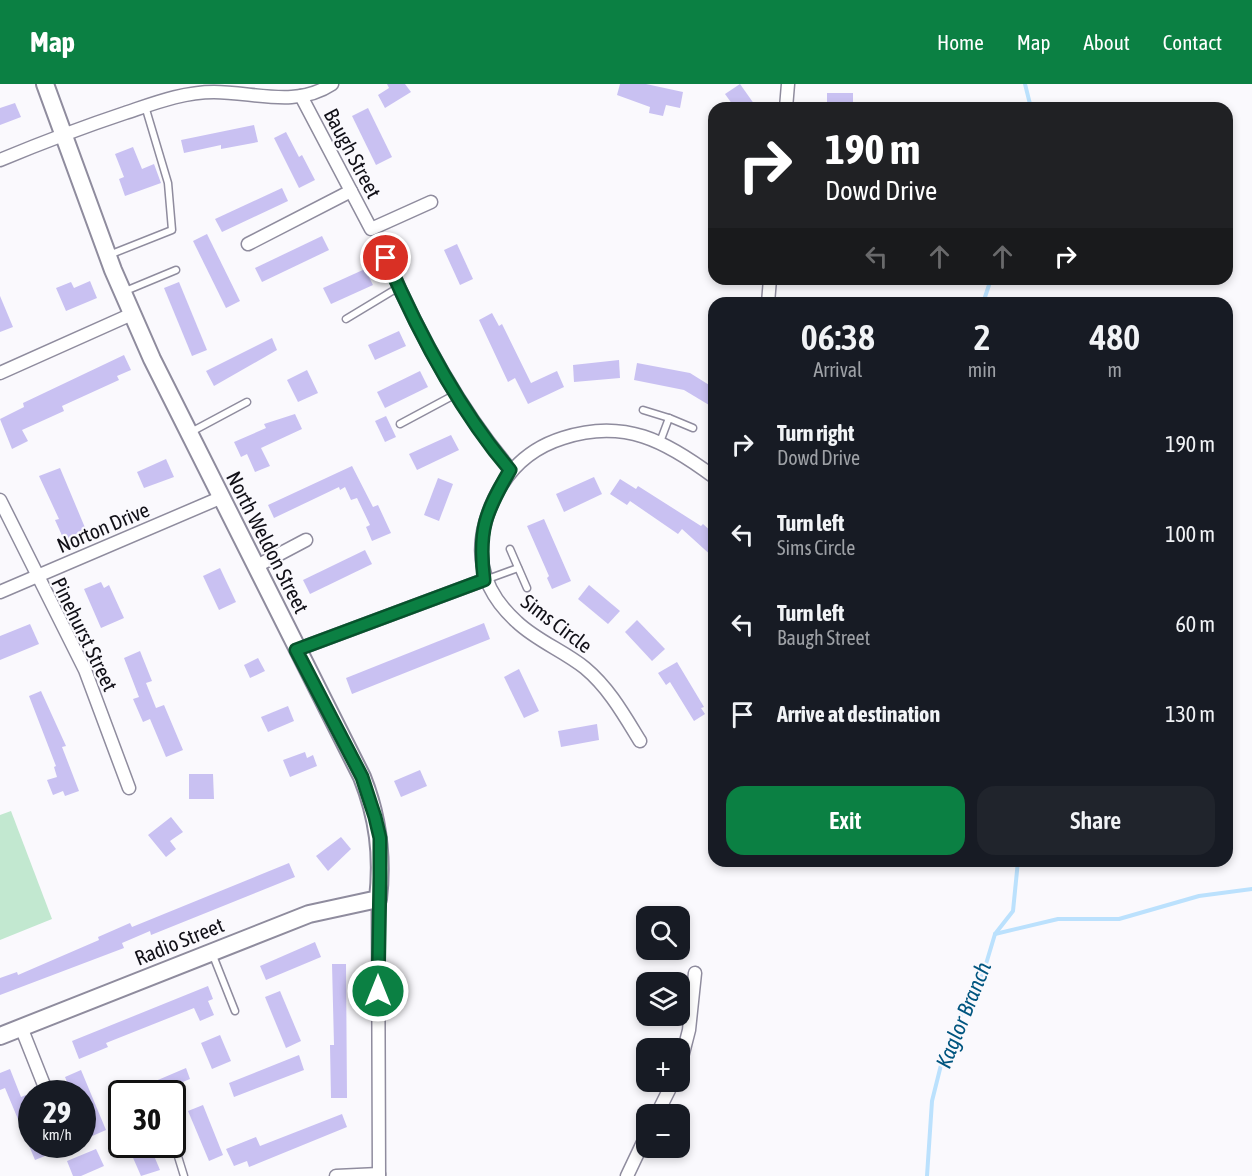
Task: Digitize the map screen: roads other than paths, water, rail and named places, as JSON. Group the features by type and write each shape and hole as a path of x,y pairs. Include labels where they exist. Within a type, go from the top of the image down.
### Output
{"street":[{"name":"North Weldon Street","path":"45,84 108,256 132,314 188,433 370,798 380,838 378,899 379,1175"},
{"path":"0,160 63,134 176,96 198,93 301,96 332,84"},
{"path":"786,102 788,84"},
{"name":"Baugh Street","path":"301,96 371,229 431,202"},
{"path":"248,244 351,191"},
{"path":"386,258 399,287 474,423 510,470"},
{"path":"0,373 132,314"},
{"path":"296,650 484,580 480,548 486,516 510,470 554,441 582,432 628,432 660,441 680,452 708,473"},
{"name":"Norton Drive","path":"0,592 220,498"},
{"name":"Pinehurst Street","path":"0,500 36,577 85,670 129,788"},
{"path":"255,567 306,540"},
{"name":"Sims Circle","path":"484,580 517,622 585,668 603,686 621,708 640,741"},
{"name":"Radio Street","path":"0,1035 309,914 378,899"},
{"path":"687,1038 695,973"},
{"path":"21,1027 42,1080"},
{"path":"627,1176 636,1157"},
{"path":"336,1176 379,1175"}],"lane":[{"path":"108,256 172,230 168,183 145,106"},
{"path":"123,292 176,270"},
{"path":"346,319 399,287"},
{"path":"400,424 457,393"},
{"path":"188,433 247,402"},
{"path":"643,410 693,428"},
{"path":"660,441 669,418"},
{"path":"510,549 527,588"},
{"path":"484,580 518,568"},
{"path":"211,952 235,1011"},
{"path":"178,1158 184,1176"}],"waterway":[{"name":"Kaglor Branch","path":"1025,84 1030,102"},
{"name":"Kaglor Branch","path":"985,297 989,285"},
{"name":"Kaglor Branch","path":"927,1176 932,1101 942,1061 969,995 983,974 995,934 1013,911 1017,867"},
{"path":"995,934 1058,919 1119,919 1199,896 1252,889"}]}
